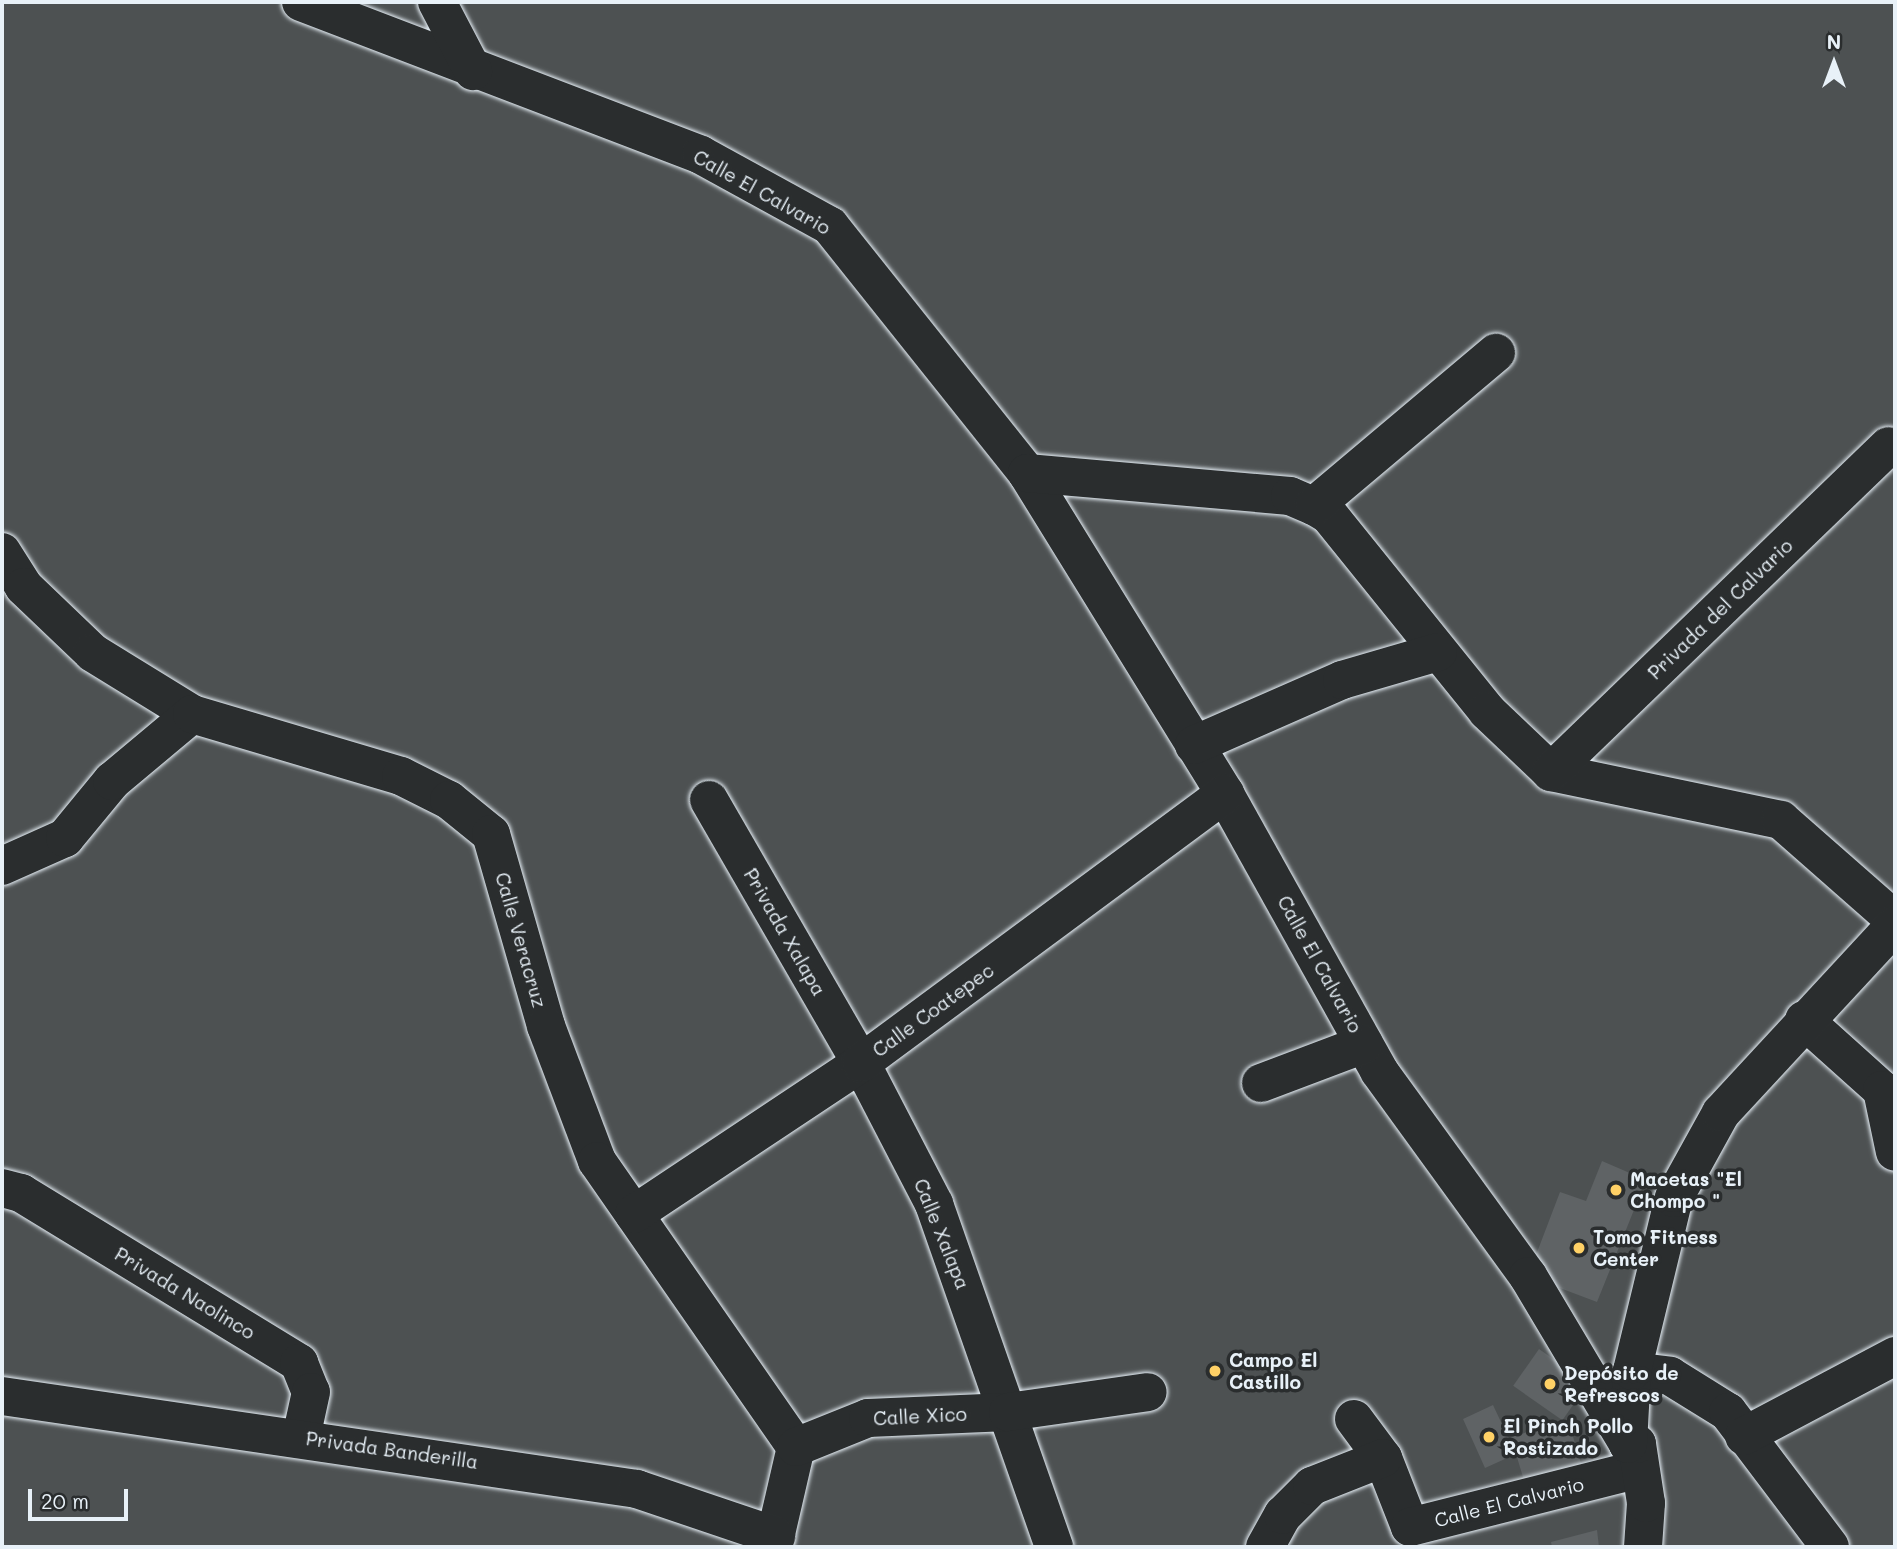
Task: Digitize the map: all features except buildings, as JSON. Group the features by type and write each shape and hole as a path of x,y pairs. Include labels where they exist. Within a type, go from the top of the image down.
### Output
{"street":[{"name":"Calle El Calvario","path":"301,2 472,71 701,155 830,226 1027,474 1225,794 1364,1044 1528,1276 1633,1457 1409,1537 1382,1458 1354,1419"},
{"path":"437,2 472,71"},
{"path":"1314,506 1496,353"},
{"name":"Privada del Calvario","path":"1551,772 1888,446"},
{"path":"1027,474 1290,496 1314,506 1329,515 1438,652 1551,772 1781,820 1895,922 1721,1112 1674,1198 1632,1371 1633,1457 1646,1503 1643,1547"},
{"name":"Calle Veracruz","path":"2,552 24,587 93,653 192,714 401,776 449,800 491,834 551,1038 597,1161 796,1447"},
{"path":"1194,745 1342,680 1438,652"},
{"path":"2,866 65,838 112,781 192,714"},
{"name":"Calle Coatepec","path":"634,1214 861,1063 1225,794"},
{"name":"Privada Xalapa","path":"709,800 861,1063"},
{"path":"1804,1020 1882,1090 1895,1152"},
{"path":"1261,1083 1364,1044"},
{"name":"Calle Xalapa","path":"861,1063 934,1204 1007,1412"},
{"name":"Privada Naolinco","path":"2,1188 21,1193 299,1363 311,1392 301,1438"},
{"path":"1744,1436 1895,1356"},
{"path":"1632,1371 1670,1376 1701,1392 1728,1412 1830,1547"},
{"path":"1054,1547 1007,1412 1148,1392"},
{"name":"Privada Banderilla","path":"2,1396 637,1489 775,1541"},
{"name":"Calle Xico","path":"796,1447 868,1418 1007,1412"},
{"path":"775,1541 796,1447"},
{"path":"1265,1547 1283,1515 1312,1486 1382,1458"}],"shaded area":[{"path":"2,2 1895,2 1895,1547 2,1547"}],"place":[{"name":"Macetas \"El Chompo \"","path":"1616,1190"},
{"name":"Tomo Fitness Center","path":"1579,1248"},
{"name":"Campo El Castillo","path":"1215,1371"},
{"name":"Depósito de Refrescos","path":"1550,1384"},
{"name":"El Pinch Pollo Rostizado","path":"1489,1437"}]}
